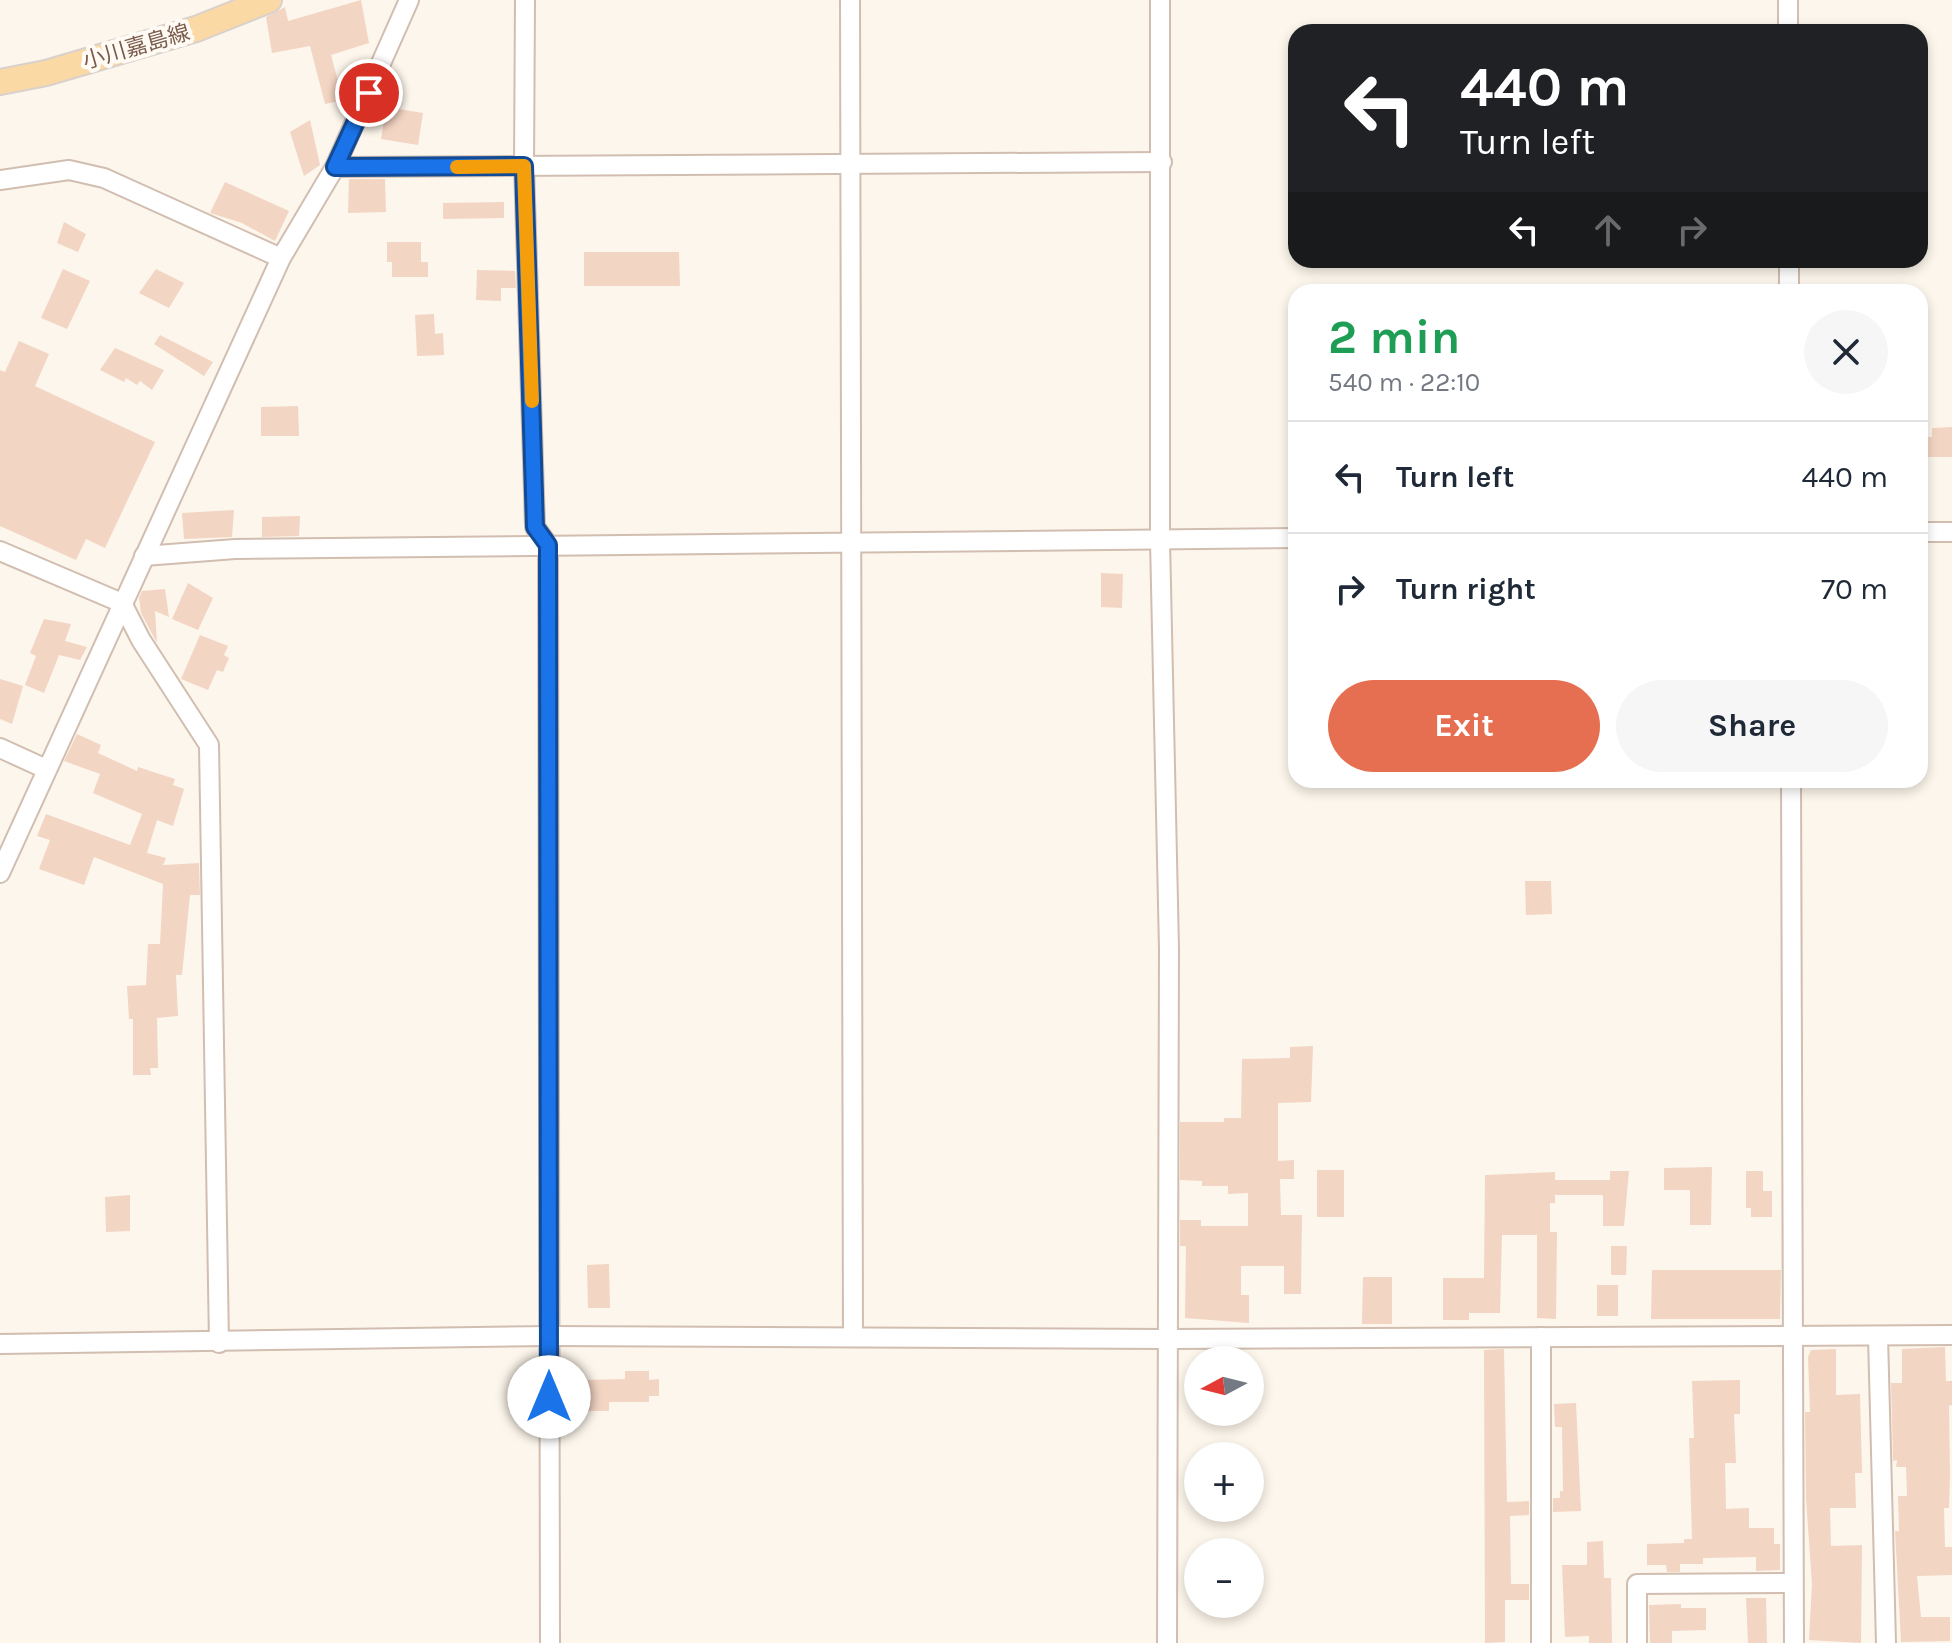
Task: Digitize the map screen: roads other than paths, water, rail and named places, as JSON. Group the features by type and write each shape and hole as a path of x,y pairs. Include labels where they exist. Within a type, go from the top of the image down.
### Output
{"main road":[{"name":"小川嘉島線","path":"0,82 46,73 196,29 230,7 269,0"}],"street":[{"path":"0,873 281,258 335,167 409,0"},
{"path":"525,0 524,166 535,527 548,545 550,1643"},
{"path":"850,0 853,1336"},
{"path":"1160,0 1160,540 1169,949 1167,1643"},
{"path":"1788,0 1788,24"},
{"path":"335,167 1162,162"},
{"path":"0,180 69,170 104,178 281,258"},
{"path":"1928,532 1952,532"},
{"path":"144,556 235,549 1288,538"},
{"path":"0,551 122,603 141,640 209,745 219,1343"},
{"path":"0,748 46,769"},
{"path":"1791,788 1794,1643"},
{"path":"0,1344 549,1336 1167,1339 1952,1335"},
{"path":"1878,1336 1886,1643"},
{"path":"1541,1337 1541,1643"},
{"path":"1637,1643 1637,1584 1793,1583"}]}
